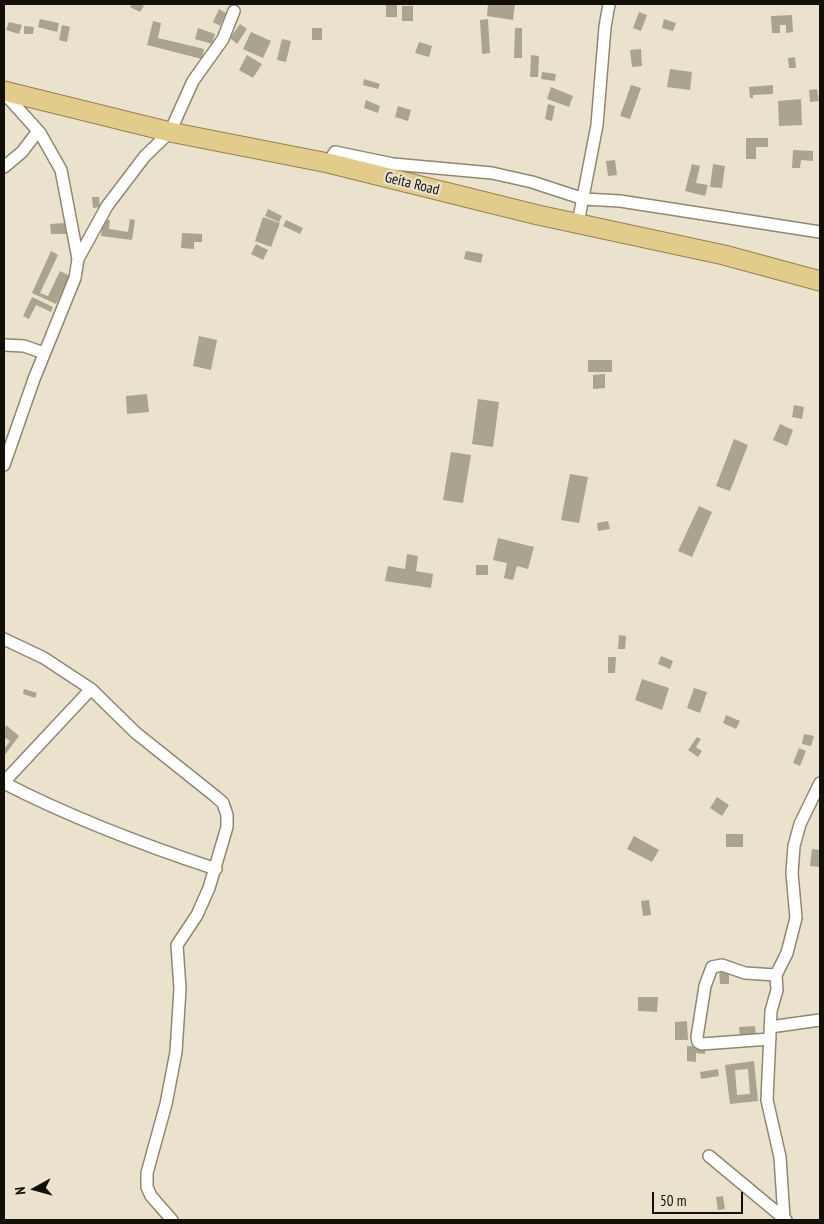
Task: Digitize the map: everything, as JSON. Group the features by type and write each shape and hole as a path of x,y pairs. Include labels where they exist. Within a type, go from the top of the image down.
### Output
{"highway":[{"name":"Geita Road","path":"4,92 170,132 328,163 578,223 724,255 820,281"}],"street":[{"path":"578,223 597,125 605,27 609,4"},
{"path":"78,258 107,206 140,163 170,132 193,82 222,39 234,11"},
{"path":"4,92 38,131 53,153 61,170 78,258 75,278 44,353 4,465"},
{"path":"4,167 22,152 38,131"},
{"path":"328,163 335,152 393,164 492,173 532,182 584,199 620,201 820,232"},
{"path":"4,345 24,346 44,353"},
{"path":"4,639 44,658 91,689 130,728 191,774 223,804 227,815 227,827 216,869 197,915 177,945 180,989 176,1052 166,1104 147,1173 147,1187 151,1196 172,1220"},
{"path":"91,689 4,783 35,799 137,843 216,869"},
{"path":"785,1219 780,1157 767,1100 770,1027 772,1004 777,990 776,975 792,938 796,918 792,872 794,846 800,824 820,783"},
{"path":"770,1039 702,1044 698,1042 697,1037 704,986 712,967 722,965 745,973 776,975"},
{"path":"770,1027 820,1020"},
{"path":"709,1156 785,1219"}],"building":[{"path":"132,4 144,6 140,12 130,7"},
{"path":"386,4 397,4 397,17 386,17"},
{"path":"488,4 515,4 513,20 487,16"},
{"path":"402,6 413,6 413,21 402,21"},
{"path":"219,9 226,13 220,26 213,22"},
{"path":"639,12 647,15 641,31 633,28"},
{"path":"792,15 793,32 786,33 786,25 780,25 780,33 772,33 771,16"},
{"path":"40,19 59,23 57,32 38,27"},
{"path":"488,19 490,53 482,54 480,20"},
{"path":"664,19 676,23 673,31 662,28"},
{"path":"153,21 161,23 158,38 204,49 202,59 147,45"},
{"path":"9,22 22,25 19,34 6,30"},
{"path":"240,24 247,29 237,44 230,38"},
{"path":"62,25 70,27 67,42 59,40"},
{"path":"24,26 34,27 33,34 24,34"},
{"path":"198,28 215,34 212,44 195,39"},
{"path":"312,28 322,28 322,40 312,40"},
{"path":"515,28 522,28 522,58 514,58"},
{"path":"251,32 271,41 263,58 243,49"},
{"path":"282,39 291,41 286,62 277,60"},
{"path":"419,42 432,46 429,57 415,53"},
{"path":"641,49 642,66 632,67 630,50"},
{"path":"247,55 262,64 253,78 239,70"},
{"path":"531,55 539,56 538,77 530,77"},
{"path":"795,57 796,68 789,68 788,58"},
{"path":"670,69 692,72 690,90 667,87"},
{"path":"542,72 556,74 555,81 541,79"},
{"path":"364,79 380,84 378,89 363,85"},
{"path":"631,85 641,88 630,119 620,116"},
{"path":"773,85 773,94 753,95 753,98 750,98 749,87"},
{"path":"551,87 573,96 569,107 547,99"},
{"path":"817,89 819,101 810,102 809,90"},
{"path":"801,99 802,125 779,126 778,101"},
{"path":"366,100 380,106 378,113 364,108"},
{"path":"548,104 555,106 552,121 545,119"},
{"path":"398,106 411,110 408,121 395,117"},
{"path":"746,138 768,138 768,147 756,147 756,159 746,159"},
{"path":"793,150 813,151 813,161 801,160 800,168 792,168"},
{"path":"615,160 617,175 608,176 606,161"},
{"path":"692,164 700,166 696,183 708,185 705,196 685,191"},
{"path":"713,164 725,166 722,188 710,187"},
{"path":"92,197 99,197 100,207 93,208"},
{"path":"268,209 282,216 279,222 265,216"},
{"path":"263,217 280,223 271,247 255,241"},
{"path":"103,219 110,220 109,229 128,232 130,219 135,220 132,240 101,236"},
{"path":"286,220 303,228 300,234 283,226"},
{"path":"65,223 66,234 51,234 50,224"},
{"path":"182,233 202,234 202,242 194,242 194,249 181,248"},
{"path":"256,244 268,250 263,260 251,254"},
{"path":"51,251 58,255 40,293 48,296 60,271 70,276 56,304 32,293"},
{"path":"466,251 483,254 481,263 464,259"},
{"path":"32,297 53,307 51,312 36,305 29,319 23,316"},
{"path":"199,336 217,340 211,370 193,366"},
{"path":"588,360 612,360 612,372 588,372"},
{"path":"605,374 605,388 593,389 593,375"},
{"path":"147,394 149,412 127,414 126,396"},
{"path":"478,399 499,402 493,447 472,444"},
{"path":"794,405 804,407 802,419 792,417"},
{"path":"780,424 793,430 787,446 773,440"},
{"path":"734,439 748,445 730,491 716,486"},
{"path":"451,452 471,455 463,503 443,500"},
{"path":"570,474 588,477 579,523 561,520"},
{"path":"699,506 712,512 692,557 678,551"},
{"path":"608,521 610,529 598,531 597,523"},
{"path":"498,538 534,547 528,569 517,566 513,580 504,578 507,563 493,560"},
{"path":"407,554 418,556 416,571 433,574 431,588 385,581 388,566 405,569"},
{"path":"476,565 488,565 488,575 476,575"},
{"path":"619,635 626,636 625,649 618,649"},
{"path":"661,656 673,661 670,669 658,664"},
{"path":"608,657 616,657 615,673 608,673"},
{"path":"642,679 669,688 662,710 635,700"},
{"path":"694,688 707,692 700,713 687,708"},
{"path":"24,689 37,693 35,698 23,694"},
{"path":"726,715 740,721 736,729 723,723"},
{"path":"6,725 19,736 4,756 4,749 10,741 4,737"},
{"path":"804,734 814,736 811,746 802,744"},
{"path":"697,737 701,739 696,747 702,751 698,757 688,750"},
{"path":"799,748 806,751 800,766 793,763"},
{"path":"717,797 729,805 722,816 710,808"},
{"path":"726,834 743,834 743,847 726,847"},
{"path":"634,836 659,850 652,862 627,849"},
{"path":"812,849 820,850 820,867 810,866"},
{"path":"649,900 651,915 643,916 641,901"},
{"path":"719,969 729,969 729,984 720,984"},
{"path":"638,997 658,997 657,1012 638,1011"},
{"path":"687,1021 688,1040 675,1040 675,1022"},
{"path":"755,1026 756,1035 740,1037 739,1027"},
{"path":"687,1046 705,1047 705,1054 696,1053 696,1062 687,1061"},
{"path":"754,1061 758,1101 730,1104 725,1065","holes":["748,1069 750,1094 737,1095 735,1070"]},
{"path":"718,1069 719,1076 701,1079 700,1072"},
{"path":"723,1196 725,1209 718,1210 716,1197"}]}
